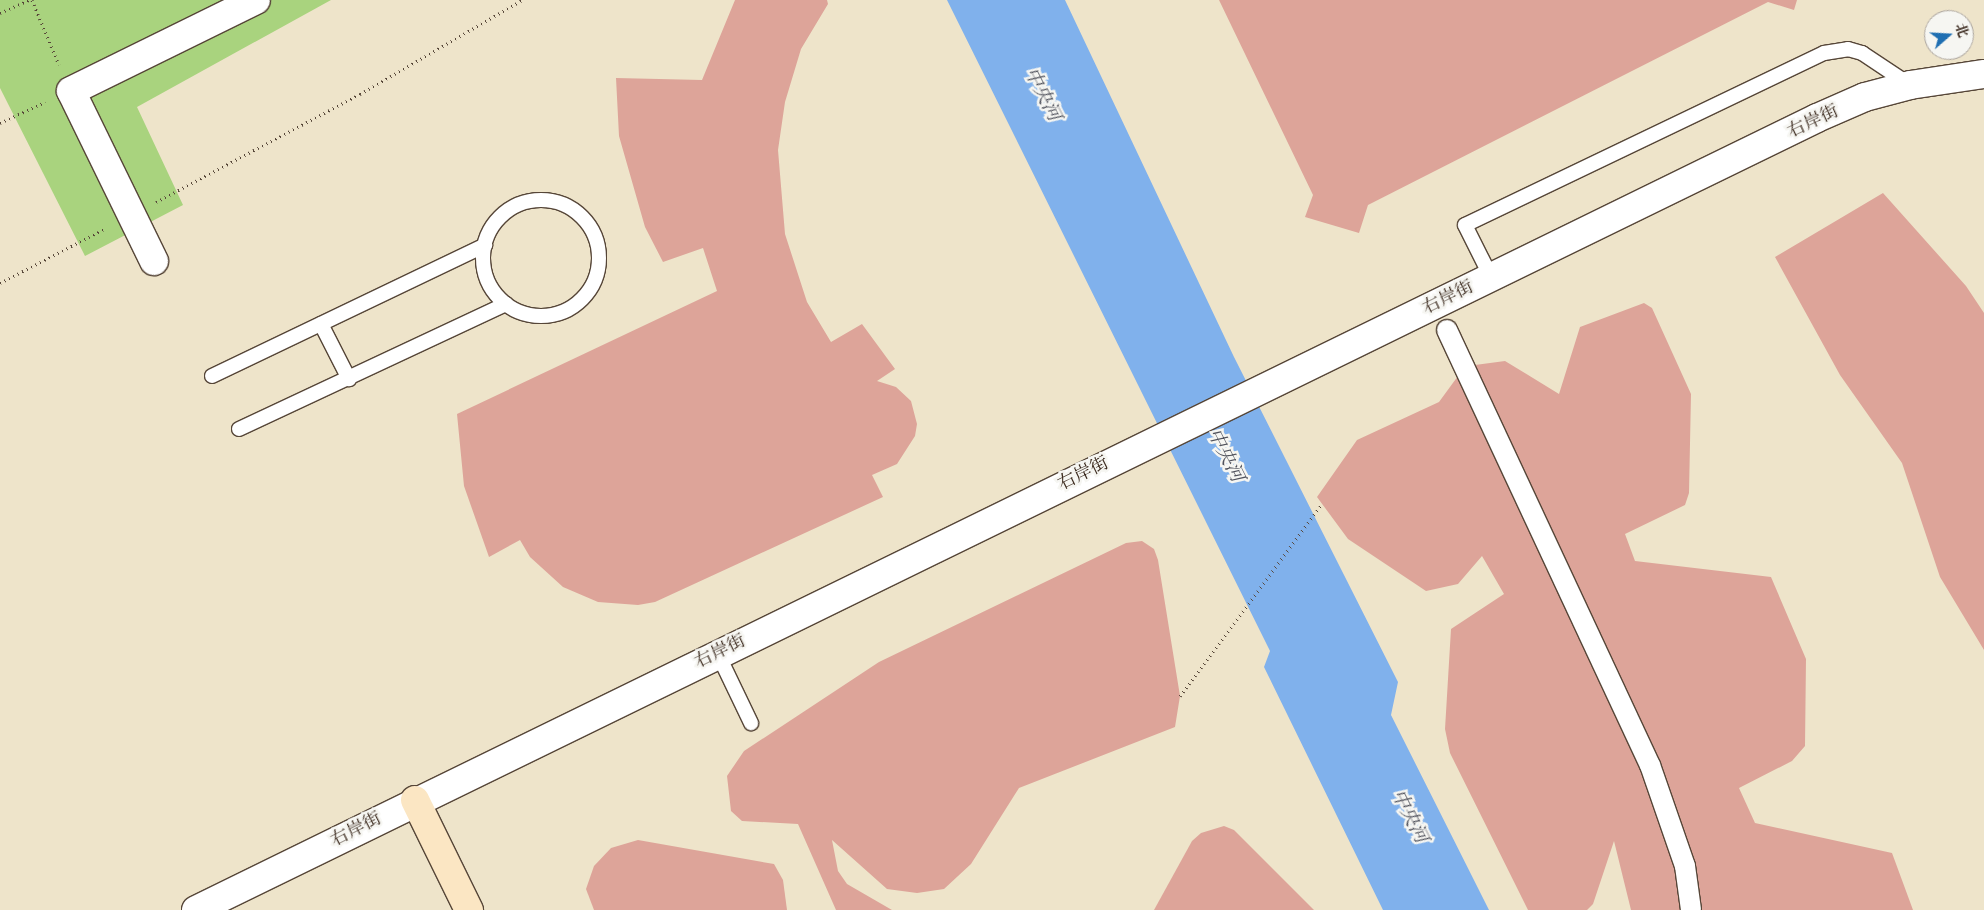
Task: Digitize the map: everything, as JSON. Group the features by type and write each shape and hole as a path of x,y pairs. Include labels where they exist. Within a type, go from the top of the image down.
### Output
{"main road":[{"path":"415,800 469,910"}],"street":[{"path":"154,260 70,91 256,0"},
{"name":"右岸街","path":"196,910 717,652 1282,376 1817,118 1865,97 1910,85 1984,74"},
{"path":"1447,330 1650,765 1685,866 1691,910"}],"lane":[{"path":"1491,276 1465,225 1824,53 1848,49 1862,53 1910,85"},
{"path":"542,200 562,203 579,213 595,238 598,267 579,302 543,316 506,304 486,278 485,245 505,212 542,200"},
{"path":"212,376 485,245"},
{"path":"239,429 506,304"},
{"path":"321,324 348,379"},
{"path":"717,652 751,723"}],"path":[{"path":"0,13 30,0 70,91 0,123"},
{"path":"0,283 360,94 522,0"},
{"path":"1180,696 1322,504"}],"green space":[{"path":"0,0 331,0 137,107 183,205 85,256 0,88"}],"water":[{"name":"中央河","path":"947,0 1065,0 1234,357 1398,682 1391,715 1489,910 1383,910 1264,667 1270,651"}],"building":[{"path":"735,0 827,0 828,4 801,49 785,102 778,150 785,234 807,302 831,342 862,324 895,369 877,381 896,387 911,401 917,424 915,436 897,464 872,475 883,497 655,602 638,605 598,602 563,587 530,557 520,540 489,557 464,486 457,414 717,291 703,248 663,262 645,227 619,136 616,78 702,80"},
{"path":"1219,0 1797,0 1794,10 1768,2 1368,205 1359,233 1305,217 1313,195"},
{"path":"1883,193 1966,286 1984,313 1984,650 1940,577 1902,463 1840,375 1775,257"},
{"path":"1644,303 1652,308 1691,394 1689,493 1685,505 1625,534 1635,561 1771,577 1806,659 1805,746 1792,761 1739,788 1755,823 1892,853 1913,910 1631,910 1614,841 1593,904 1587,910 1528,910 1450,753 1445,729 1451,629 1504,594 1482,556 1458,584 1426,591 1348,539 1317,497 1357,440 1439,402 1458,376 1475,365 1505,361 1559,394 1580,327"},
{"path":"1142,541 1154,549 1158,560 1180,696 1175,727 1019,788 971,864 944,889 917,893 887,889 832,840 838,871 847,884 892,910 836,910 798,824 742,821 731,811 727,776 744,751 879,662 1126,543"},
{"path":"1224,826 1234,830 1314,910 1154,910 1192,841 1201,833"},
{"path":"638,840 774,864 783,880 787,910 594,910 586,889 594,866 611,848"}]}
